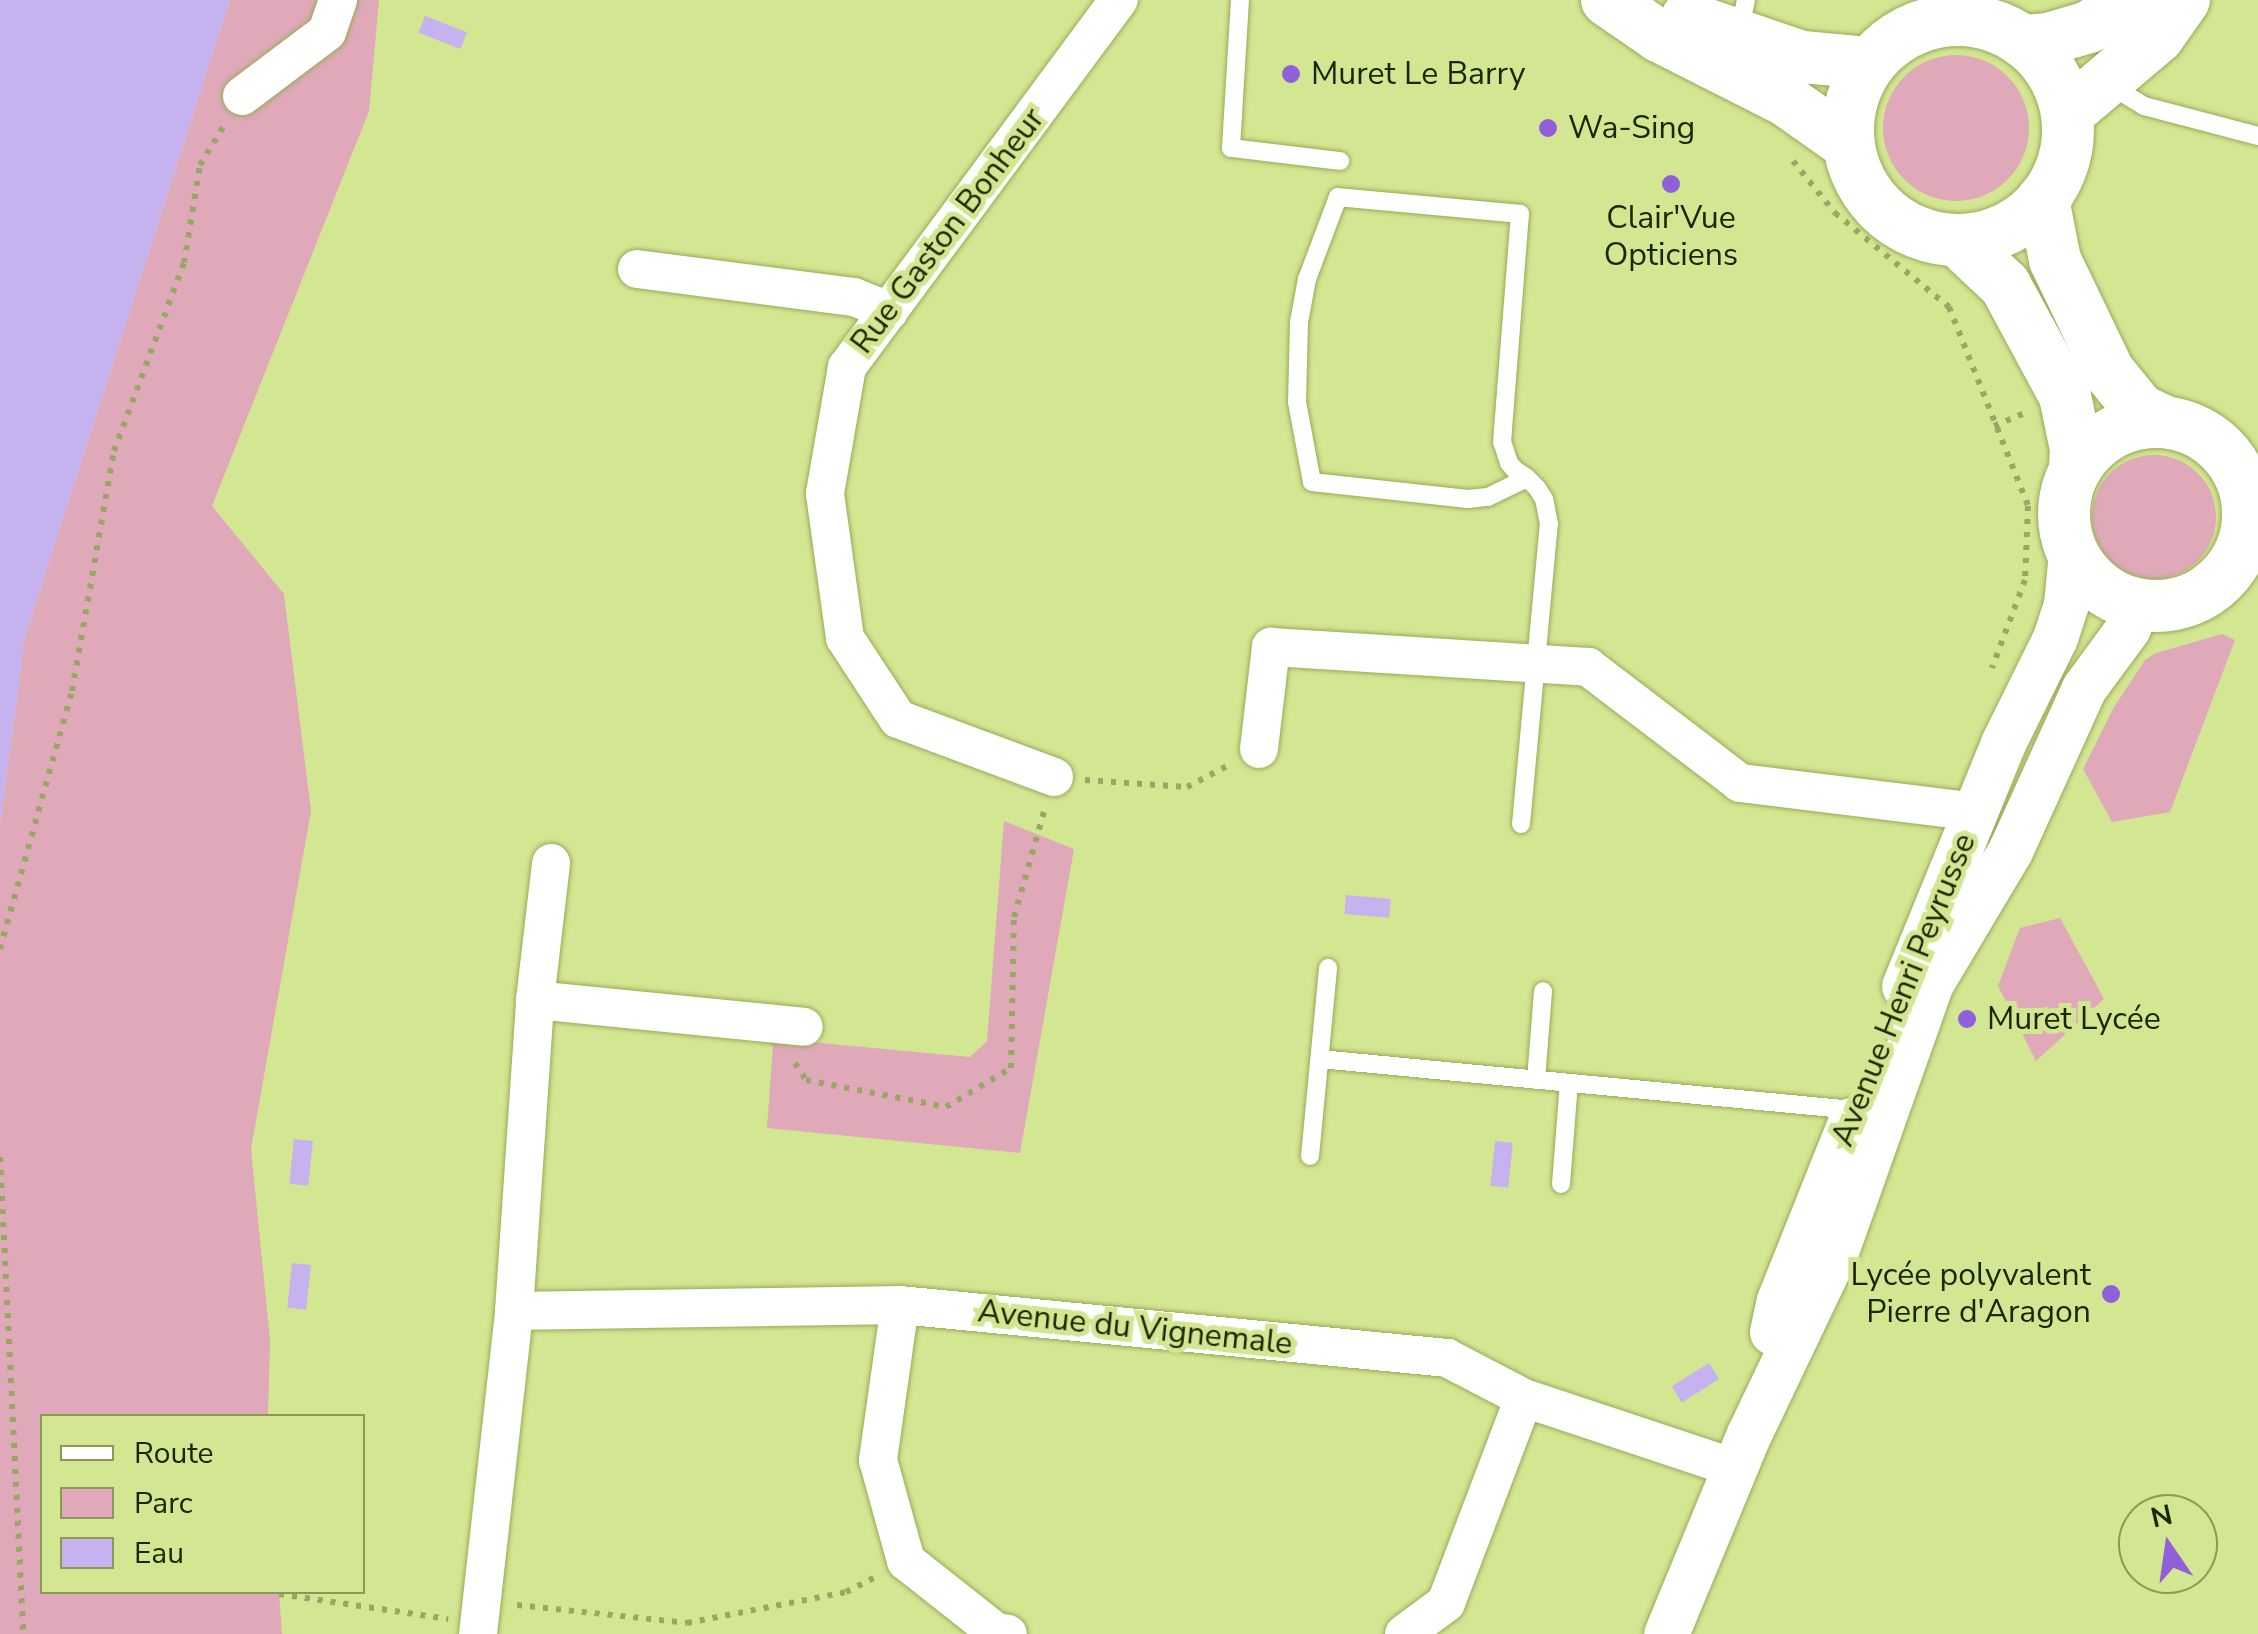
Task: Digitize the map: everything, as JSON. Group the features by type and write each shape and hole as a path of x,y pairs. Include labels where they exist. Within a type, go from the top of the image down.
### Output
{"main road":[{"path":"1607,0 1659,36 1787,102 1848,144"},
{"path":"1626,0 1672,12 1742,19 1802,57 1868,63"},
{"path":"2130,0 2089,27 2048,39 1996,22 1929,24 1905,34 1868,63 1854,92 1848,144 1855,170 1884,213 1906,228 1958,240 2011,227 2043,199 2062,166 2087,99 2158,38 2184,0"},
{"path":"1996,22 2087,99"},
{"path":"2043,199 2055,260 2109,372 2140,410 2190,428 2210,440 2249,490 2242,548 2230,569 2192,598"},
{"path":"1958,240 2004,285 2065,396 2076,449 2075,470 2064,504 2071,552 2098,586 2138,604 2169,605 2192,598 2258,595"},
{"path":"2075,470 2098,442 2118,430 2166,422"}],"street":[{"path":"242,96 327,32 338,0"},
{"name":"Rue Gaston Bonheur","path":"1054,777 898,718 845,638 825,494 847,367 1119,0"},
{"path":"637,269 854,297 889,311"},
{"name":"Avenue Henri Peyrusse","path":"1742,1451 1779,1300 2002,742 2055,638 2066,604 2071,552"},
{"name":"Avenue Henri Peyrusse","path":"1670,1629 1742,1451 1835,1254 1930,985 2010,851 2084,688 2128,628 2138,604"},
{"path":"1258,749 1271,647 1588,667 1740,783 1975,812"},
{"path":"479,1620 514,1311 535,1000 551,864"},
{"path":"535,1000 788,1026"},
{"path":"900,1304 878,1460 906,1561 996,1632 1008,1634"},
{"name":"Avenue du Vignemale","path":"514,1311 900,1304 1447,1358 1524,1398 1742,1451"},
{"path":"1404,1634 1446,1603 1524,1398"}],"lane":[{"path":"1240,0 1231,148 1340,162"},
{"path":"2087,99 2144,106 2258,136"},
{"path":"1521,824 1550,524 1544,499 1527,478 1509,463 1502,442 1520,214 1338,197 1307,279 1298,336 1297,402 1312,482 1468,499 1488,497 1527,478"},
{"path":"1310,1156 1328,968"},
{"path":"1536,1080 1544,991"},
{"path":"1320,1059 1855,1110"},
{"path":"1561,1184 1569,1083"}],"path":[{"path":"0,948 72,692 114,451 184,263 200,165 242,96"},
{"path":"1788,154 1835,214 1949,306 2028,506 2025,580 1987,682"},
{"path":"788,1026 806,1080 946,1106 1011,1068 1014,917 1054,777 1187,787 1258,749"},
{"path":"0,1157 23,1634"},
{"path":"279,1594 479,1620 687,1622 846,1592 906,1561"}],"green space":[{"path":"230,0 379,0 369,111 212,506 284,594 311,811 251,1149 270,1340 268,1414 40,1414 40,1594 279,1594 282,1634 0,1634 0,826 25,637"},
{"path":"1956,55 1984,61 2007,77 2023,100 2029,128 2023,156 2007,179 1984,195 1956,201 1928,195 1905,179 1889,156 1883,128 1889,100 1905,77 1928,61"},
{"path":"2154,455 2178,460 2198,473 2211,493 2216,517 2211,541 2198,561 2178,574 2154,579 2130,574 2110,561 2097,541 2092,517 2097,493 2110,473 2130,460"},
{"path":"2222,634 2235,640 2170,812 2112,822 2083,769 2114,707 2145,660 2156,653"},
{"path":"1004,821 1074,849 1020,1153 767,1128 773,1046 758,1037 970,1057 987,1041"},
{"path":"2060,918 2104,999 2036,1061 1998,986 2020,928"}],"water":[{"path":"0,0 230,0 25,637 0,826"},
{"path":"425,16 467,32 461,49 419,33"},
{"path":"1346,895 1391,899 1389,918 1344,914"},
{"path":"294,1139 313,1141 308,1186 289,1184"},
{"path":"1495,1141 1513,1143 1508,1188 1490,1186"},
{"path":"292,1263 311,1265 306,1310 287,1308"},
{"path":"1709,1363 1719,1379 1682,1402 1672,1386"}],"place":[{"name":"Muret Le Barry","path":"1291,74"},
{"name":"Wa-Sing","path":"1548,128"},
{"name":"Clair'Vue Opticiens","path":"1671,184"},
{"name":"Muret Lycée","path":"1967,1019"},
{"name":"Lycée polyvalent Pierre d'Aragon","path":"2111,1294"}]}
